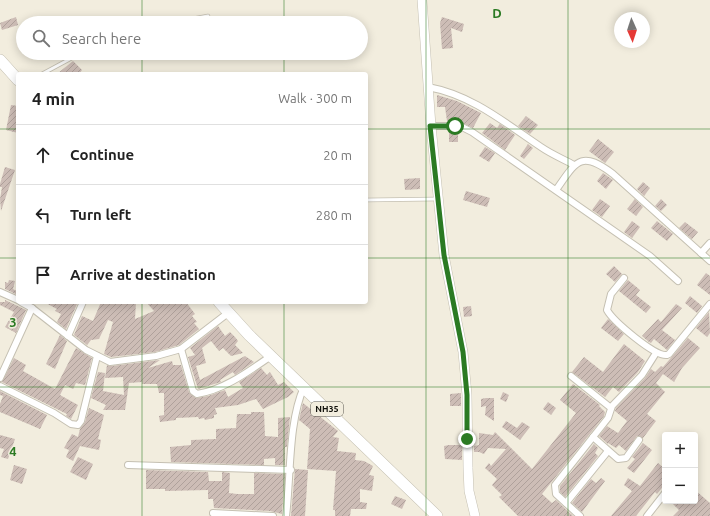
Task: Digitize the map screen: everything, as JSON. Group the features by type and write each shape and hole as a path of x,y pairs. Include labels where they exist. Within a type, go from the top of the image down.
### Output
{"highway":[{"path":"0,60 16,78"},
{"name":"NH35","path":"221,304 271,356 437,516"}],"main road":[{"path":"422,0 430,126 437,199 449,287 463,352 467,395 468,468 470,491 475,516"}],"street":[{"path":"428,87 446,90 467,99 543,149 574,164"},
{"path":"430,126 460,126 464,128 650,256 678,281"},
{"path":"556,190 574,164 582,161 597,162 613,174 710,261"},
{"path":"701,253 710,243"},
{"path":"624,278 611,294 607,310 650,350 664,356 669,354 710,304"},
{"path":"0,292 16,299"},
{"path":"25,304 97,356 110,362 156,356 181,349 228,313"},
{"path":"68,336 82,304"},
{"path":"0,378 32,308"},
{"path":"181,349 193,391 197,394 211,390 236,379 271,356"},
{"path":"580,516 556,494 555,485 608,418 611,408 642,375 656,353"},
{"path":"0,386 54,413 71,424 78,425 81,421 97,356"},
{"path":"571,376 611,408"},
{"path":"286,516 293,434 298,400 304,387"},
{"path":"592,437 608,452 618,459 623,460 639,440"},
{"path":"566,503 608,452"},
{"path":"128,465 291,470"},
{"path":"647,516 662,497"},
{"path":"213,513 273,516"}],"lane":[{"path":"46,72 68,60"},
{"path":"368,200 437,199"}],"building":[{"path":"16,17 16,26 2,30 0,23"},
{"path":"442,17 464,24 462,32 451,28 453,48 442,49 440,23"},
{"path":"73,61 82,70 80,72 59,72"},
{"path":"437,95 457,101 481,113 473,128 460,122 447,121 445,107 437,107"},
{"path":"11,105 16,106 16,132 6,130"},
{"path":"526,116 538,125 530,134 518,126"},
{"path":"490,123 497,128 500,124 515,135 505,150 482,133"},
{"path":"449,130 458,130 458,142 449,142"},
{"path":"598,139 614,152 605,163 589,151"},
{"path":"528,144 533,148 524,159 520,156"},
{"path":"485,147 495,153 489,162 479,156"},
{"path":"5,167 15,170 1,211 0,199 2,187 0,187 0,184"},
{"path":"603,173 613,180 606,189 597,181"},
{"path":"420,178 420,189 405,190 404,179"},
{"path":"643,182 650,188 644,196 637,189"},
{"path":"466,191 490,198 487,207 463,200"},
{"path":"600,199 610,206 602,217 592,210"},
{"path":"635,199 643,207 636,216 627,209"},
{"path":"661,199 667,205 661,211 655,206"},
{"path":"632,221 640,227 632,238 624,232"},
{"path":"657,221 673,234 667,241 651,228"},
{"path":"685,222 698,232 692,239 679,228"},
{"path":"614,266 622,274 615,282 606,274"},
{"path":"706,273 710,276 710,295 697,285"},
{"path":"9,280 15,281 13,289 16,291 16,294 5,289 5,282 8,283"},
{"path":"628,280 640,290 636,295 651,307 646,313 619,291"},
{"path":"690,296 702,306 697,313 685,303"},
{"path":"5,300 26,310 16,333 5,327 14,312 0,305 0,302 5,302"},
{"path":"48,304 77,304 66,329 57,322 61,314 55,311 57,309"},
{"path":"100,304 136,304 135,319 154,311 148,304 188,304 195,314 192,316 197,322 194,323 199,329 179,345 155,352 111,357 104,354 113,322 108,320 99,339 91,340 87,345 74,335 82,316 93,321"},
{"path":"676,304 682,308 662,330 675,340 667,350 654,339 651,343 642,336 658,319 661,322"},
{"path":"471,306 472,316 464,317 463,307"},
{"path":"709,312 710,333 707,337 696,328"},
{"path":"608,319 624,334 618,341 601,328"},
{"path":"218,326 225,336 230,332 235,337 238,341 235,345 243,353 231,356 223,348 219,351 211,341 202,348 206,363 196,366 200,380 245,356 254,362 235,375 233,372 220,380 221,382 198,389 188,357 195,355 190,348"},
{"path":"60,335 67,341 55,369 46,364"},
{"path":"688,338 700,348 682,368 674,382 663,374 656,383 665,392 647,414 656,421 643,438 637,436 626,451 619,445 616,448 608,444 599,436 607,426 618,433 627,421 615,411 616,408 645,378 651,369 655,372 661,366 663,367"},
{"path":"624,344 645,361 638,372 619,392 613,387 605,397 572,372 584,357 603,372"},
{"path":"76,348 92,358 85,385 76,383 73,389 65,385 60,395 78,405 71,419 66,416 67,414 2,382 14,358 26,365 23,371 55,389"},
{"path":"160,360 148,368 172,361 173,365 181,365 189,392 196,398 208,396 225,390 228,397 243,388 239,382 261,368 267,375 270,372 278,385 284,382 294,392 288,397 263,409 256,399 238,405 215,408 217,414 214,415 214,418 205,420 204,418 199,419 198,417 176,418 176,420 160,422 159,416 164,415 164,393 159,393 157,384 142,384 142,382 129,383 125,410 103,410 106,405 91,398 98,372 105,373 103,391 124,395 123,377 105,378 107,365 111,366"},
{"path":"573,384 600,405 599,406 605,412 604,416 542,494 552,503 556,500 573,516 518,516 499,497 502,495 492,485 497,479 485,468 489,463 491,466 506,449 488,448 484,454 474,452 474,446 479,445 479,433 493,435 495,432 532,469 576,413 560,400"},
{"path":"0,391 47,415 40,429 0,412 0,404 3,396 0,395"},
{"path":"503,392 509,395 506,402 500,399"},
{"path":"461,393 461,406 450,406 450,394"},
{"path":"494,398 494,421 485,415 486,406 481,407 481,399"},
{"path":"548,402 556,408 551,415 543,409"},
{"path":"303,403 338,431 333,437 339,438 337,451 356,453 355,460 364,461 373,466 369,475 374,476 372,491 360,489 360,502 367,503 366,509 351,509 350,516 335,516 335,510 333,510 336,471 307,469 310,429 299,420"},
{"path":"89,408 104,415 98,439 101,440 99,450 80,446 73,461 66,457 69,450 64,448 72,434 78,437 80,429 85,422"},
{"path":"251,412 264,412 265,436 278,437 278,418 290,417 287,447 285,447 285,465 275,465 275,458 264,459 264,465 171,462 170,447 191,445 191,440 216,439 216,429 236,428 237,414 251,414"},
{"path":"506,421 517,428 522,422 530,427 520,440 502,427"},
{"path":"0,435 15,439 8,459 1,457 4,449 0,448"},
{"path":"643,443 652,450 634,473 627,468 635,459 632,457"},
{"path":"594,444 598,448 595,453 598,456 565,497 560,492 560,486"},
{"path":"462,445 462,460 445,459 444,446"},
{"path":"78,457 93,464 86,480 70,472"},
{"path":"658,463 662,466 662,488 657,494 655,492 636,516 611,516 632,491 624,485 628,478 640,486"},
{"path":"14,465 27,469 22,484 10,480"},
{"path":"295,469 308,470 305,516 291,516"},
{"path":"146,470 208,472 209,481 222,481 222,472 230,473 229,493 237,494 254,494 254,473 285,474 282,514 270,511 214,508 213,499 208,499 208,490 165,491 165,489 146,489"},
{"path":"601,478 605,481 582,512 572,503 591,479 596,483"},
{"path":"698,493 710,503 710,516 673,516 679,510 673,504 698,504"},
{"path":"395,496 406,500 402,509 391,504"}],"route":[{"path":"455,126 430,126 444,255 449,287 463,352 467,395 467,439"}]}
